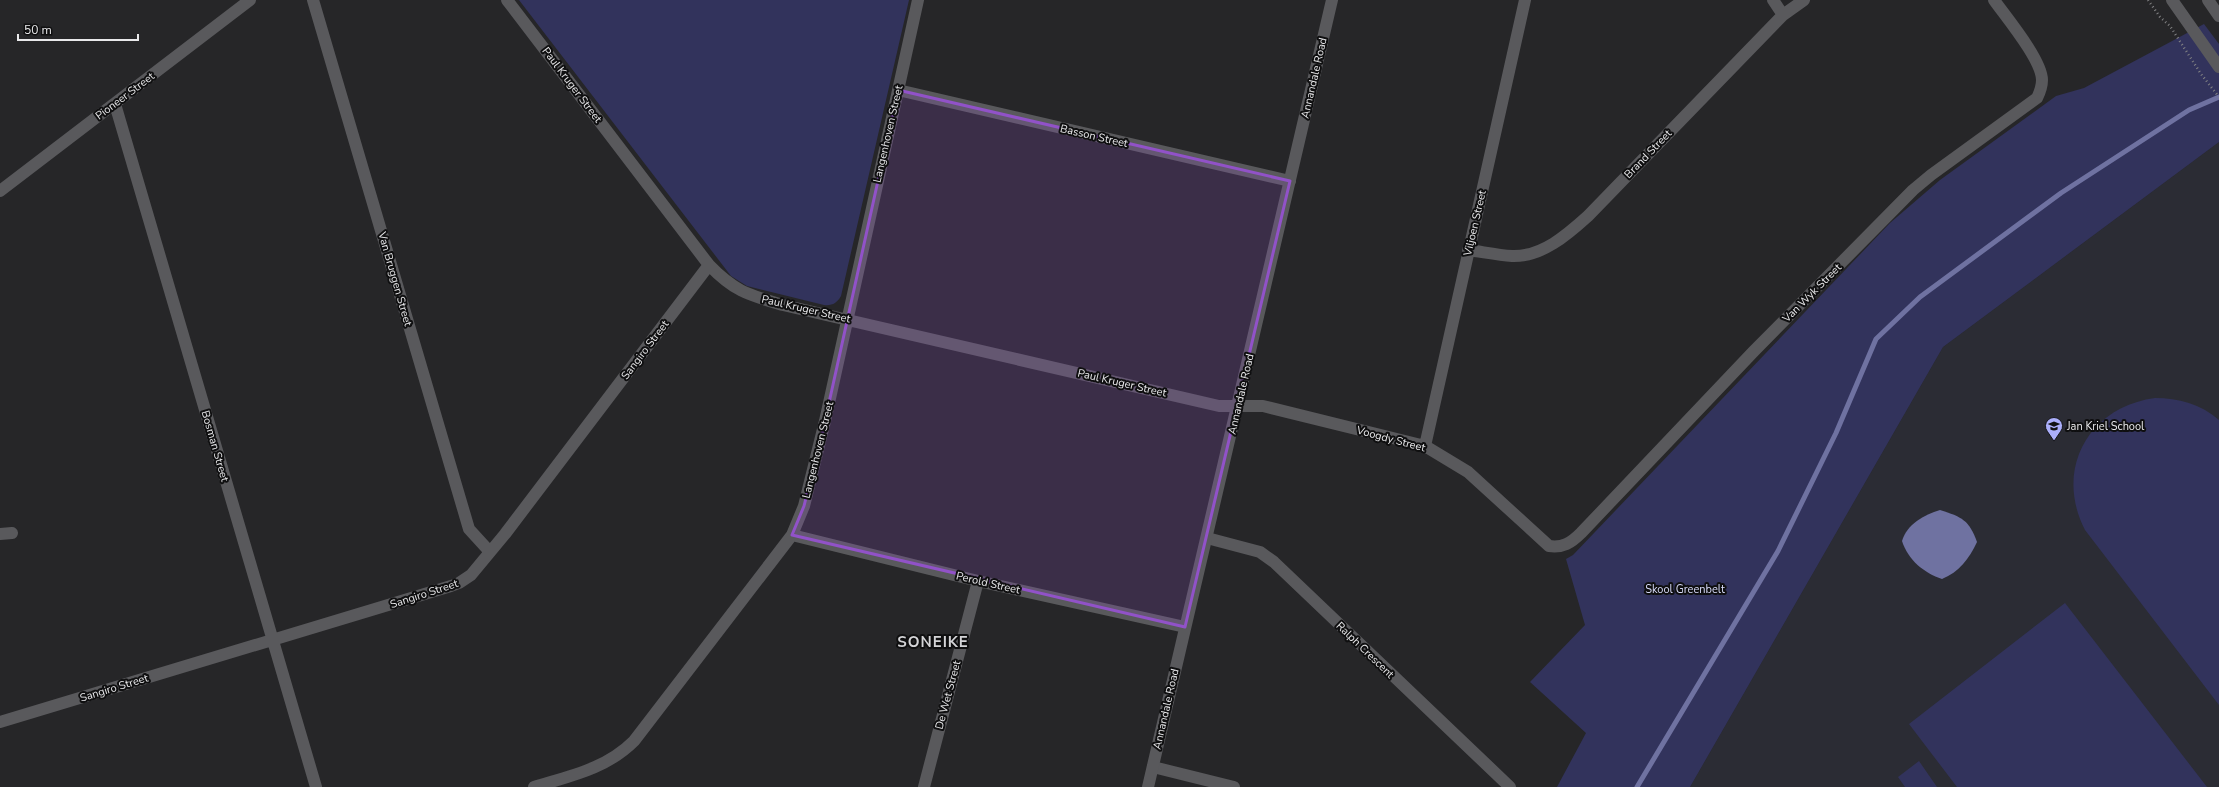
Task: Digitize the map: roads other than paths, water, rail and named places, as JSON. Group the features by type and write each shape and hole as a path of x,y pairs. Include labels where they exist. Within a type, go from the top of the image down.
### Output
{"street":[{"name":"Pioneer Street","path":"0,191 250,0"},
{"name":"Van Bruggen Street","path":"313,0 469,529 490,552"},
{"name":"Paul Kruger Street","path":"507,0 709,265 729,285 748,294 783,305 1220,406 1238,406"},
{"name":"Langenhoven Street","path":"534,787 599,766 624,751 634,741 792,535 804,506 811,481 918,0"},
{"name":"Annandale Road","path":"1148,787 1332,0"},
{"name":"Viljoen Street","path":"1425,446 1525,0"},
{"path":"1773,0 1784,15"},
{"name":"Brand Street","path":"1468,250 1513,256 1530,254 1565,237 1588,216 1784,15 1804,0"},
{"name":"Van Wyk Street","path":"1560,547 1573,540 1581,533 1754,351 1913,190 1931,175 2037,98 2041,88 2041,72 2025,44 1994,0"},
{"path":"2172,0 2217,64"},
{"path":"2208,0 2219,16"},
{"name":"Basson Street","path":"898,90 1290,182"},
{"name":"Bosman Street","path":"115,104 316,787"},
{"name":"Sangiro Street","path":"0,722 459,584 471,575 490,552 709,265"},
{"name":"Voogdy Street","path":"1238,406 1263,406 1425,446 1468,472 1549,546 1560,547"},
{"path":"0,534 12,533"},
{"name":"Perold Street","path":"792,535 978,580 1186,627"},
{"name":"Ralph Crescent","path":"1207,538 1260,552 1274,562 1510,787"},
{"name":"De Wet Street","path":"924,787 978,580"},
{"path":"1152,766 1234,787"}],"water":[{"path":"1940,510 1964,520 1971,529 1977,542 1971,554 1963,564 1954,573 1942,579 1929,573 1918,565 1908,554 1902,541 1904,535 1912,525 1922,518"}],"waterway":[{"path":"1637,787 1778,551 1836,433 1876,339 1920,297 2061,193 2189,110 2219,97"}],"place":[{"name":"Jan Kriel School","path":"2054,441"}],"district":[{"name":"SONEIKE","path":"933,642"}],"park label":[{"name":"Skool Greenbelt","path":"1685,589"}]}
